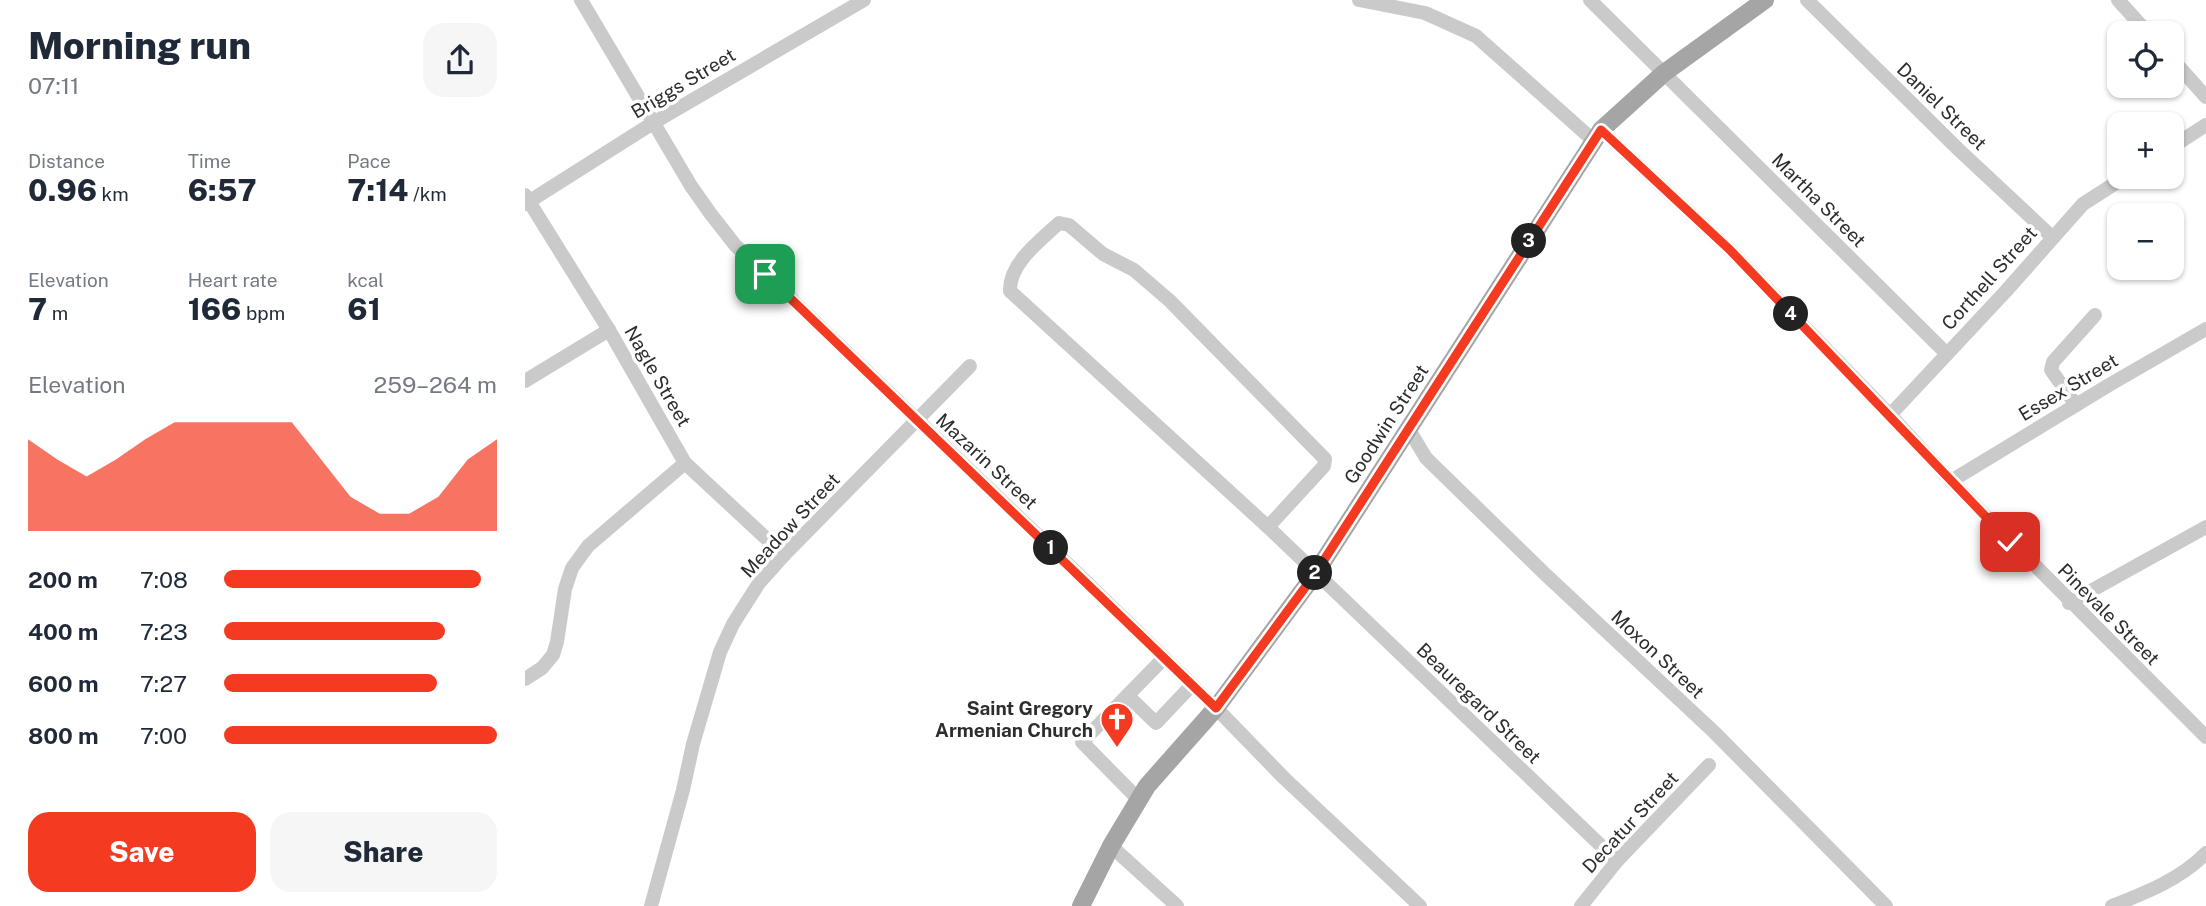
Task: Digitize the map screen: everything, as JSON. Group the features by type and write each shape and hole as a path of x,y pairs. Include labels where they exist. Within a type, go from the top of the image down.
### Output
{"main road":[{"name":"Goodwin Street","path":"1081,906 1111,846 1147,786 1216,708 1315,574 1598,136 1664,73 1765,0"}],"street":[{"name":"Mazarin Street","path":"581,0 709,213 735,245 1216,708 1284,778 1420,906"},
{"name":"Briggs Street","path":"526,200 864,0"},
{"name":"Pinevale Street","path":"1359,0 1425,13 1476,36 1598,136 1730,250 2069,603 2206,737"},
{"name":"Martha Street","path":"1590,0 1948,354"},
{"name":"Daniel Street","path":"1807,0 2052,237"},
{"path":"2118,0 2137,21"},
{"path":"2184,72 2206,97"},
{"path":"2184,139 2206,125"},
{"name":"Corthell Street","path":"1890,415 2083,204 2107,189"},
{"name":"Nagle Street","path":"526,200 609,330 685,463 784,555"},
{"name":"Beauregard Street","path":"1268,527 1324,466 1325,459 1170,301 1134,270 1104,254 1069,225 1059,223 1030,250 1018,266 1010,282 1010,291 1268,527 1617,861"},
{"path":"2075,405 2051,370 2053,362 2095,315"},
{"name":"Essex Street","path":"1951,481 2206,329"},
{"path":"525,380 609,330"},
{"name":"Meadow Street","path":"651,906 683,790 692,744 720,652 733,624 758,583 970,366"},
{"name":"Moxon Street","path":"1408,428 1426,458 1714,732 1886,906"},
{"path":"525,680 542,668 553,655 565,589 572,568 588,546 685,463"},
{"path":"2069,603 2206,527"},
{"path":"1139,800 1082,742 1164,658"},
{"path":"1128,696 1156,723 1192,685"},
{"name":"Decatur Street","path":"1581,906 1617,861 1709,765"},
{"path":"1111,846 1177,906"},
{"path":"2112,906 2150,891 2195,865 2206,853"}],"place":[{"name":"Saint Gregory Armenian Church","path":"1117,749"}],"route":[{"path":"765,274 1216,708 1315,574 1601,130 1730,250 2010,542"}]}
